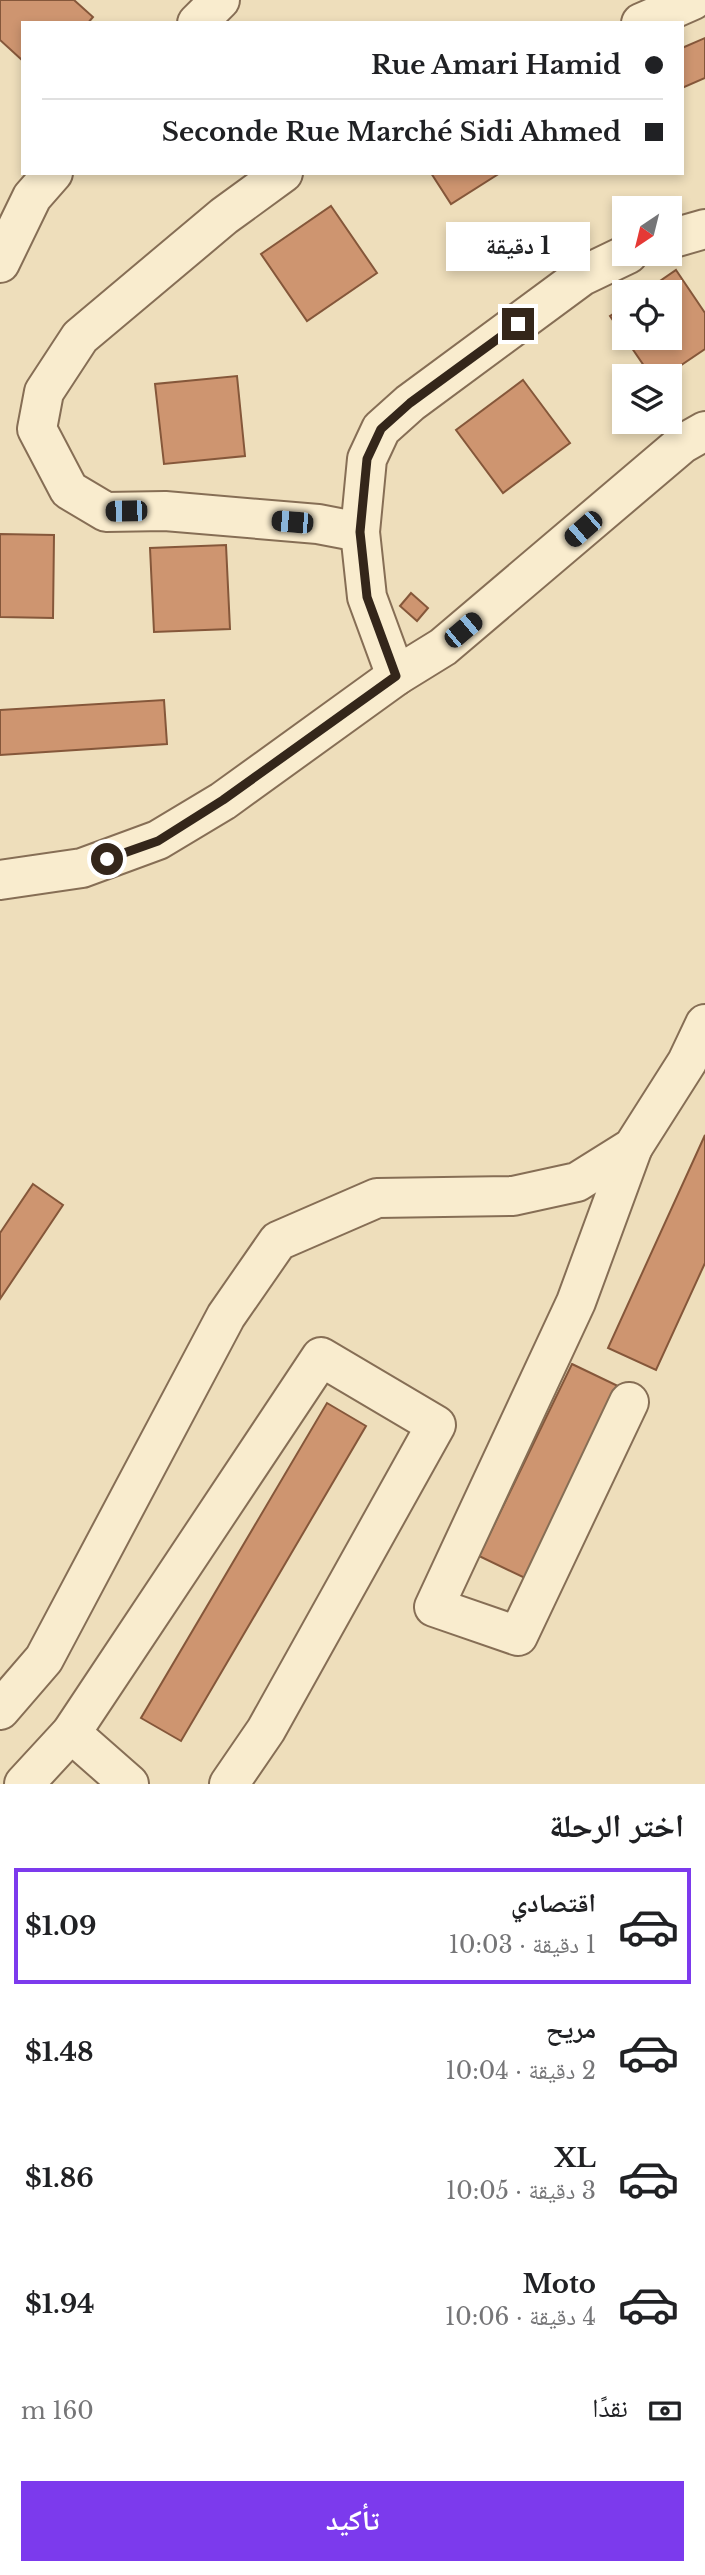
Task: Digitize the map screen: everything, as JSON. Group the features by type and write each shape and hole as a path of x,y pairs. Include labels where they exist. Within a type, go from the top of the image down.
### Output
{"street":[{"path":"199,21 220,0"},
{"path":"646,21 693,0"},
{"path":"0,263 32,197 51,175"},
{"path":"280,175 224,216 80,337 44,391 37,429 69,490 106,512 165,511 318,524 360,532"},
{"path":"682,236 705,229"},
{"path":"396,676 367,597 360,532 367,459 381,429 410,403 582,276 612,262"},
{"path":"0,880 82,868 158,841 223,800 396,676 443,647 682,444 705,431"},
{"path":"629,1402 518,1636 435,1607 576,1302 633,1147 687,1062 705,1024"},
{"path":"0,1710 44,1659 226,1316 278,1241 377,1198 513,1196 577,1182 633,1147"},
{"path":"24,1784 71,1732 321,1357 436,1425 266,1730 229,1784"},
{"path":"71,1732 129,1784"}],"building":[{"path":"0,0 74,0 93,17 90,21 21,21 21,59 0,40"},
{"path":"705,38 705,78 684,87 684,47"},
{"path":"432,175 497,175 451,204"},
{"path":"331,206 377,273 307,321 261,254"},
{"path":"676,270 705,313 705,349 682,365 643,364 633,350 682,350 682,280 661,280"},
{"path":"237,376 245,456 164,464 155,384"},
{"path":"523,380 570,443 503,493 456,430"},
{"path":"0,534 54,535 53,618 0,617"},
{"path":"226,545 230,629 154,632 150,548"},
{"path":"411,593 428,608 417,621 400,606"},
{"path":"164,700 167,744 0,755 0,710"},
{"path":"705,1135 705,1263 656,1370 608,1348"},
{"path":"33,1184 63,1205 0,1299 0,1233"},
{"path":"572,1364 620,1387 527,1579 479,1556"},
{"path":"327,1403 366,1426 181,1741 141,1718"}],"route":[{"path":"107,859 158,841 223,800 396,676 367,597 360,532 360,508 367,459 381,429 410,403 518,324"}]}
